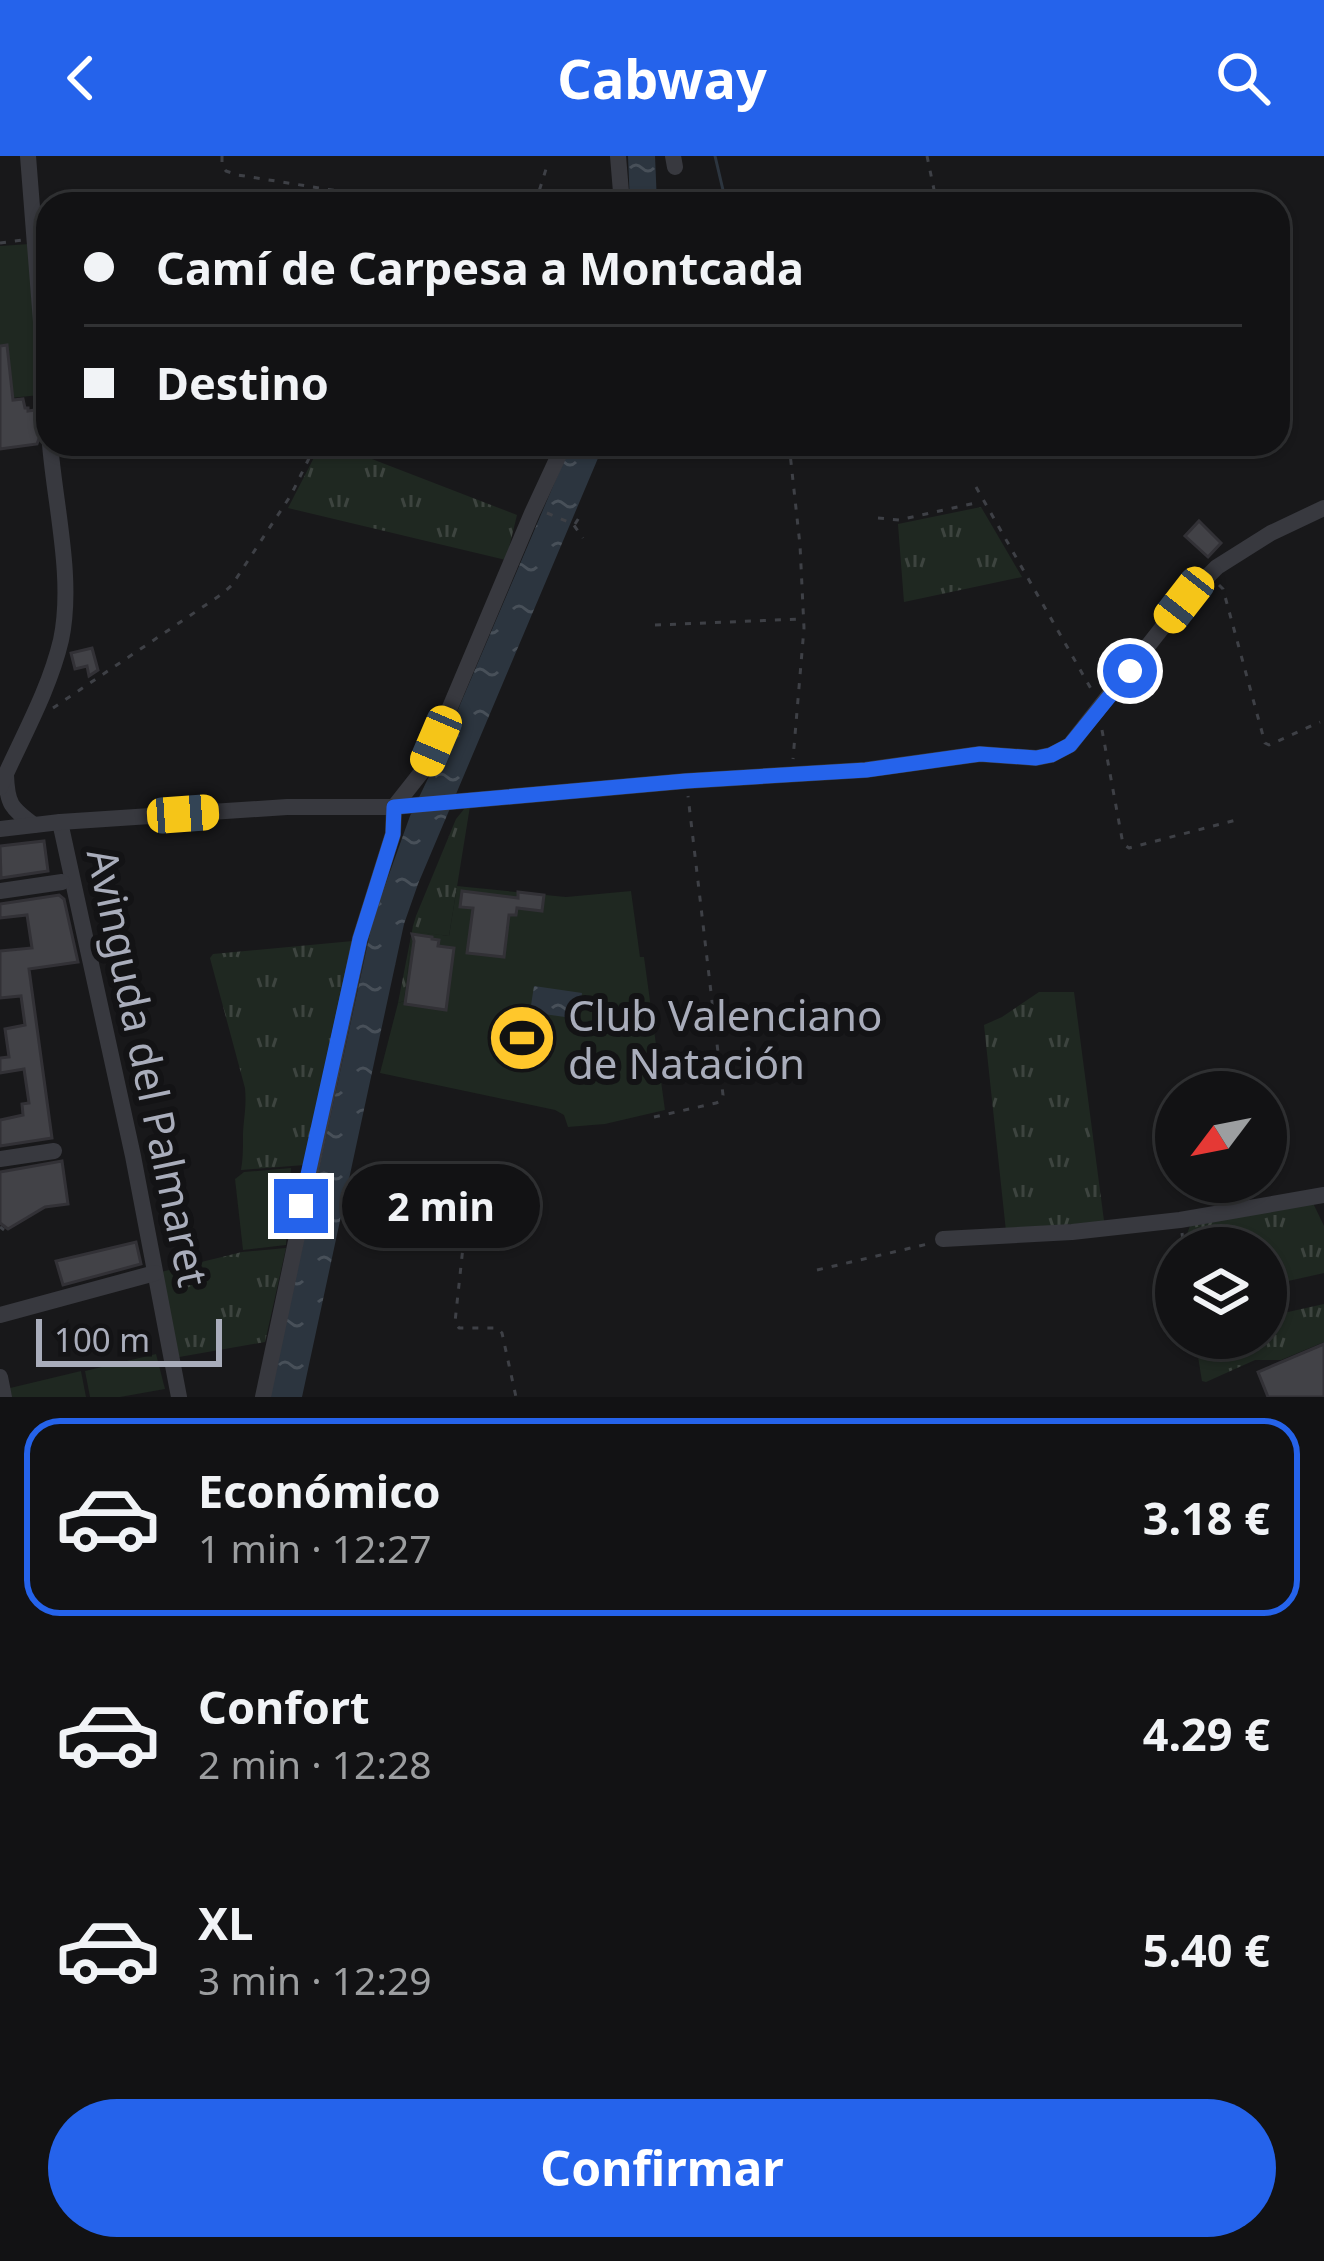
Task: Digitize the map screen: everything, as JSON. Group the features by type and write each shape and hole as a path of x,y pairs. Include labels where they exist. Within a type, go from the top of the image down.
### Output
{"street":[{"path":"28,156 36,252"},
{"path":"618,156 621,192"},
{"path":"51,456 65,614 44,689 3,781 5,820 34,825 287,807 398,806 866,770 980,754 1051,755 1070,745 1184,600 1210,574 1271,532 1324,508"},
{"path":"262,1397 360,939 398,806 424,769 558,456"},
{"name":"Avinguda del Palmaret","path":"61,822 178,1397"},
{"path":"0,891 62,882"},
{"path":"0,1159 53,1151"},
{"path":"943,1239 1180,1220 1324,1195"},
{"path":"0,1315 155,1273"},
{"path":"0,1377 4,1397"}],"path":[{"path":"222,156 226,171 238,175 344,192"},
{"path":"927,156 935,192"},
{"path":"539,192 547,166"},
{"path":"0,242 35,239"},
{"path":"50,711 232,585 291,495 310,456"},
{"path":"790,456 803,619 791,776"},
{"path":"976,487 1100,708 1123,844 1129,848 1240,819"},
{"path":"878,518 899,520 982,502"},
{"path":"534,508 573,524 583,538"},
{"path":"573,524 582,513"},
{"path":"1210,574 1222,589 1265,743 1320,722"},
{"path":"655,625 803,619"},
{"path":"654,1117 716,1103 723,1094 686,781"},
{"path":"380,1223 459,1228 463,1247 454,1322 459,1328 497,1328 502,1333 516,1397"},
{"path":"818,1270 943,1239"}],"green space":[{"path":"29,244 36,395 0,399 0,246"},
{"path":"315,456 364,456 517,515 506,560 288,508"},
{"path":"981,507 1022,577 904,602 898,524"},
{"path":"470,806 449,936 412,932 404,1001 398,1003 413,926 416,916 456,819"},
{"name":"Club Valenciano de Natación","path":"457,886 566,897 631,891 665,1110 568,1127 564,1115 555,1110 380,1073 398,1003 404,1001 412,931 449,936"},
{"path":"353,941 304,1165 241,1170 245,1088 210,958 213,954"},
{"path":"1039,992 1074,992 1104,1221 1006,1231 984,1025"},
{"path":"291,1168 286,1245 243,1250 235,1179 244,1172"},
{"path":"1312,1201 1324,1226 1324,1273 1287,1281 1287,1227 1190,1227 1191,1223"},
{"path":"286,1248 265,1342 179,1357 161,1272 242,1252"},
{"path":"1324,1304 1324,1342 1287,1357 1287,1312"},
{"path":"156,1354 165,1389 90,1397 85,1371"},
{"path":"1198,1359 1283,1359 1255,1360 1202,1381"},
{"path":"81,1371 86,1397 12,1397 10,1388"}],"water":[{"path":"628,156 655,156 656,192 630,192"},
{"path":"566,456 599,456 404,924 302,1397 270,1397 373,919 410,816"},
{"path":"534,986 582,993 579,1019 530,1012"}],"building":[{"path":"7,345 13,400 23,399 28,411 35,410 36,444 0,449 0,346"},
{"path":"1199,521 1221,543 1208,557 1185,536"},
{"path":"92,648 98,670 89,676 87,666 75,669 71,653"},
{"path":"44,841 48,871 1,878 0,846"},
{"path":"462,891 518,898 518,892 544,895 542,911 517,908 516,915 509,915 504,957 467,953 473,908 460,907"},
{"path":"59,895 64,899 78,962 29,969 52,1138 0,1146 0,1120 23,1115 22,1104 29,1103 24,1069 0,1073 0,1058 9,1057 5,1029 25,1025 21,996 0,998 0,951 32,948 27,915 0,918 0,904"},
{"path":"412,934 454,948 446,1010 405,1004"},
{"path":"62,1161 68,1204 45,1207 8,1229 0,1223 0,1172"},
{"path":"136,1242 141,1264 63,1285 56,1261"},
{"path":"1324,1344 1324,1397 1268,1397 1258,1372"}],"waterway":[{"path":"715,156 724,192"}],"place":[{"name":"Club Valenciano de Natación","path":"522,1038"}],"route":[{"path":"301,1206 360,939 393,834 394,807 866,770 980,754 1036,758 1070,745 1130,671"}]}
